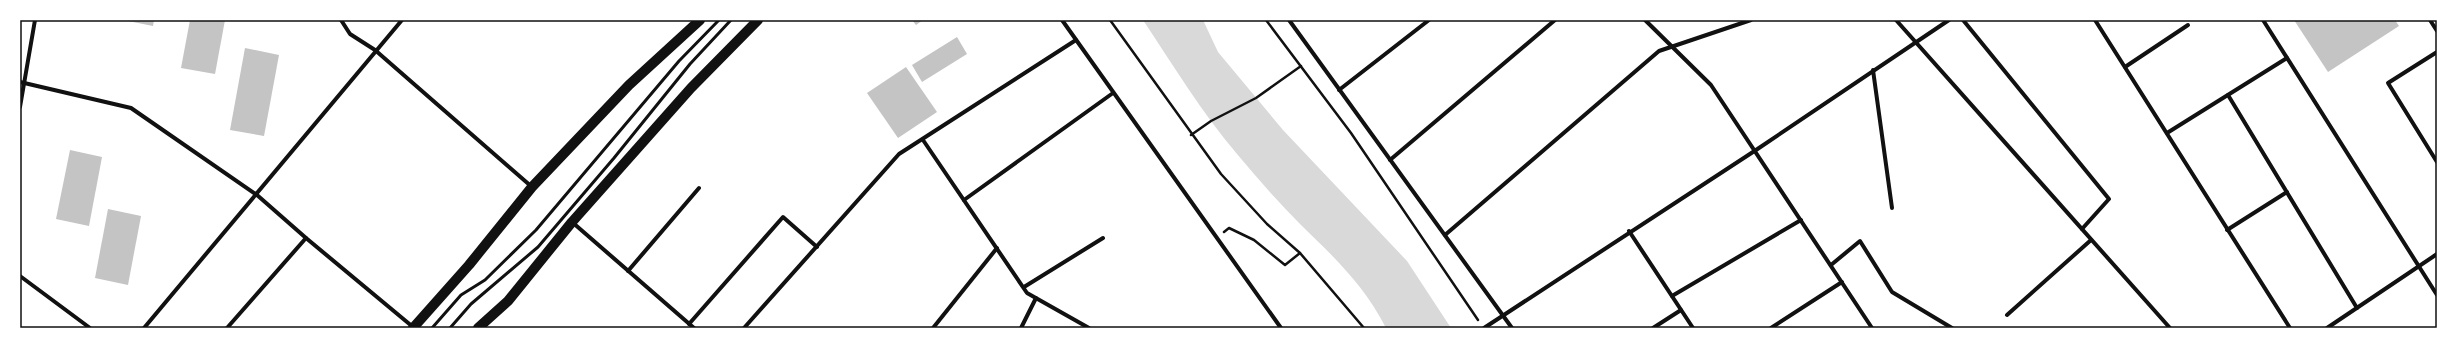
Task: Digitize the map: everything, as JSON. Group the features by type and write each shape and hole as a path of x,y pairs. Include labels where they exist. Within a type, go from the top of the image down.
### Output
{"main road":[{"path":"413,327 469,266 532,187 629,85 700,20"},
{"path":"478,328 508,301 572,222 691,88 758,20"}],"street":[{"path":"20,107 22,82 36,20"},
{"path":"341,20 350,34 375,50 532,187"},
{"path":"144,328 258,195 375,50 402,20"},
{"path":"1062,20 1281,328"},
{"path":"1289,20 1512,328"},
{"path":"1339,90 1428,20"},
{"path":"1390,160 1555,20"},
{"path":"1645,20 1711,85 1756,150 1872,328"},
{"path":"1445,235 1659,51 1751,20"},
{"path":"1896,20 2170,328"},
{"path":"1484,328 1502,314 1756,150 1915,41 1949,20"},
{"path":"1963,20 2108,199 2082,229"},
{"path":"2095,20 2290,328"},
{"path":"2263,20 2437,296"},
{"path":"2430,20 2437,31"},
{"path":"2125,67 2188,26"},
{"path":"744,328 899,154 923,140 1076,40"},
{"path":"2437,52 2388,83 2437,162"},
{"path":"2167,133 2287,58"},
{"path":"1873,70 1892,208"},
{"path":"22,82 131,108 258,195 306,238 413,327"},
{"path":"964,200 1113,92"},
{"path":"2228,95 2357,308"},
{"path":"923,140 1027,293 1089,328"},
{"path":"628,271 699,188"},
{"path":"2227,230 2287,192"},
{"path":"689,324 783,217 817,246"},
{"path":"1672,296 1801,220"},
{"path":"572,222 694,328"},
{"path":"1629,231 1693,328"},
{"path":"227,328 306,238"},
{"path":"1024,287 1103,238"},
{"path":"2008,315 2091,240"},
{"path":"1831,265 1860,241 1892,292 1952,328"},
{"path":"933,328 997,248"},
{"path":"2327,328 2437,254"},
{"path":"20,276 90,328"},
{"path":"1771,328 1842,282"},
{"path":"1021,328 1036,298"},
{"path":"1653,328 1681,310"}],"lane":[{"path":"432,328 461,295 485,280 536,230 679,61 719,20"},
{"path":"450,328 471,304 538,247 614,158 690,64 731,20"}],"path":[{"path":"1110,20 1221,174 1268,224 1300,253 1364,328"},
{"path":"1266,20 1351,133 1480,322"},
{"path":"1192,135 1211,121 1256,98 1301,66"},
{"path":"1217,236 1229,228 1254,240 1285,265 1300,253"}],"shaded area":[{"path":"1143,20 1203,20 1218,52 1283,130 1407,261 1451,328 1386,328 1368,298 1348,272 1276,199 1224,138 1188,88"}],"building":[{"path":"123,20 154,20 153,26"},
{"path":"190,20 225,20 215,74 181,68"},
{"path":"912,20 923,20 916,25"},
{"path":"2294,20 2395,20 2399,26 2328,72"},
{"path":"957,37 967,54 922,82 912,65"},
{"path":"245,48 279,55 264,136 230,130"},
{"path":"906,67 937,112 898,138 867,93"},
{"path":"70,150 102,157 89,226 56,219"},
{"path":"108,209 141,216 128,285 95,278"}]}
